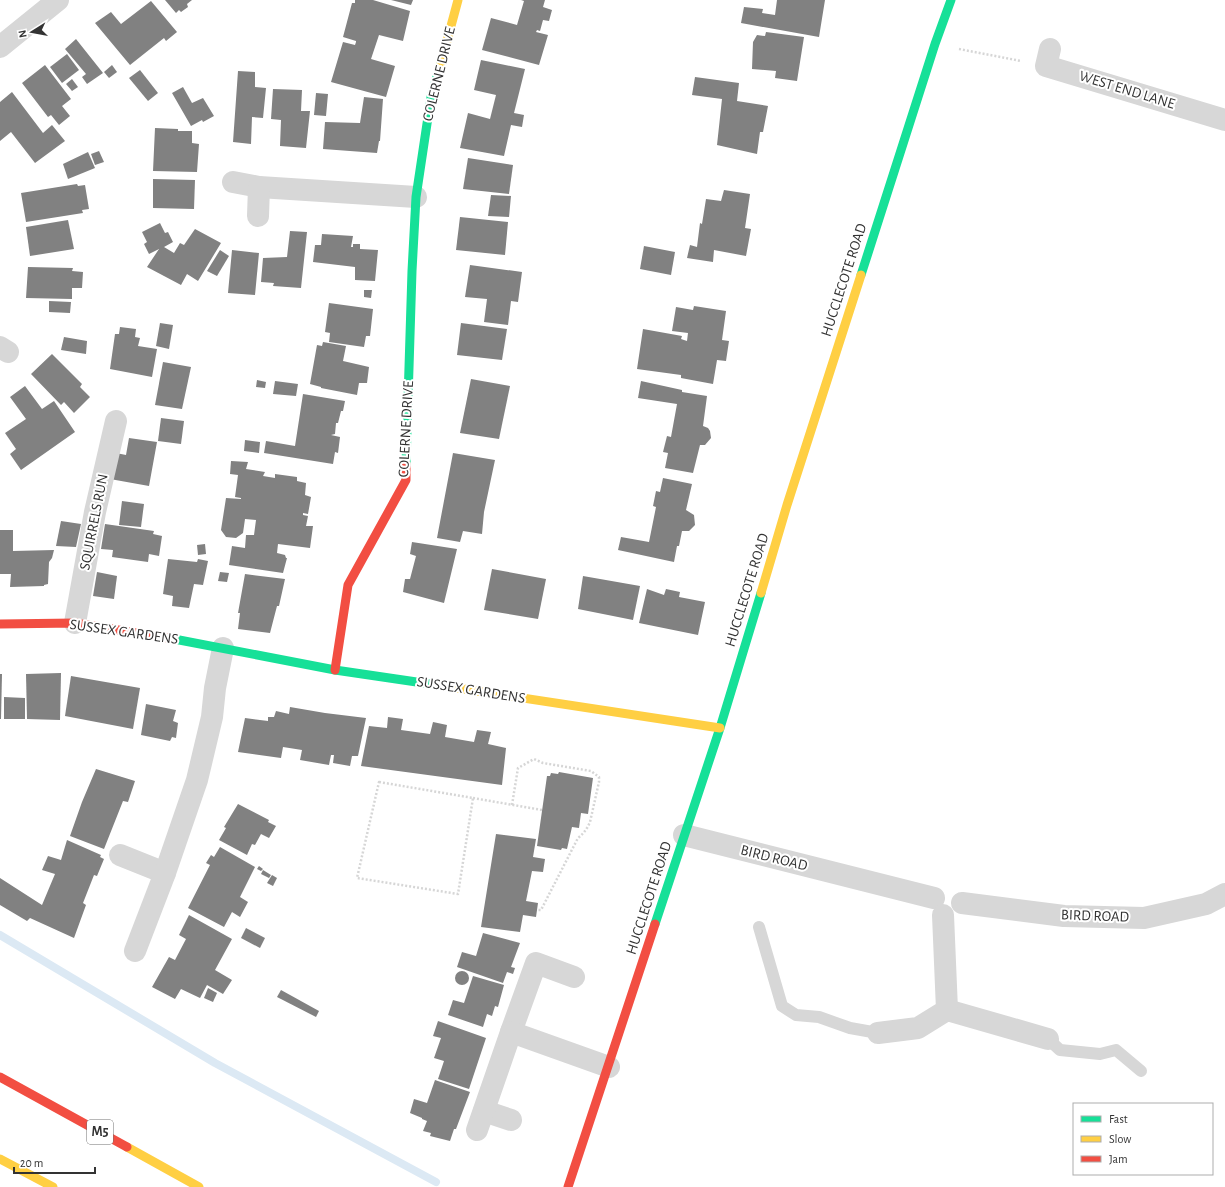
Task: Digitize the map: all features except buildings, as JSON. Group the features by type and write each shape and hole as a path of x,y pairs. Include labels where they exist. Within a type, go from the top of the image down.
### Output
{"main road":[{"name":"COLERNE DRIVE","path":"336,670 348,585 406,480 412,271 416,197 431,97 458,0"},
{"name":"HUCCLECOTE ROAD","path":"568,1187 720,728 787,505 935,44 951,0"},
{"name":"SUSSEX GARDENS","path":"0,624 75,623 223,648 336,670 720,728"},
{"name":"M5","path":"0,1077 199,1187"},
{"path":"0,1159 53,1187"}],"street":[{"path":"0,47 58,0"},
{"name":"WEST END LANE","path":"1048,57 1225,120"},
{"path":"233,182 259,187 416,197"},
{"path":"258,216 259,187"},
{"name":"SQUIRRELS RUN","path":"75,623 95,512 116,421"},
{"path":"135,951 198,780 212,717 215,688 223,648"},
{"name":"BIRD ROAD","path":"684,835 938,906 939,890 948,888 956,890 962,902 1064,916 1144,918 1206,904 1225,894"},
{"path":"120,855 165,873"},
{"path":"938,906 947,1010"},
{"path":"511,1120 481,1120 536,963 574,976"},
{"path":"878,1033 918,1028 947,1010 1048,1038"},
{"path":"511,1032 609,1067"}],"lane":[{"path":"759,926 782,1006 796,1015 818,1017 850,1028 878,1033"},
{"path":"1048,1038 1060,1050 1100,1054 1116,1050 1141,1071"}],"path":[{"path":"935,44 1048,57"},
{"path":"512,805 518,768 534,758 543,764 592,771 599,777 588,828 578,838 542,910 537,910"},
{"path":"473,798 458,894 357,878 379,782 473,798 512,805 542,810"}],"waterway":[{"path":"0,935 215,1063 436,1182"}],"traffic: fast":[{"path":"861,275 935,44 951,0"},
{"path":"406,464 412,271 416,197 431,97 441,63"},
{"path":"655,924 720,728 761,593"},
{"path":"174,639 335,670 437,685"}],"traffic: slow":[{"path":"441,63 458,0"},
{"path":"761,593 787,505 861,275"},
{"path":"437,685 720,728"},
{"path":"127,1147 199,1187"},
{"path":"0,1159 53,1187"}],"traffic: jam":[{"path":"335,670 348,585 406,480 406,464"},
{"path":"0,624 75,623 174,639"},
{"path":"568,1187 655,924"},
{"path":"0,1077 127,1147"}]}
